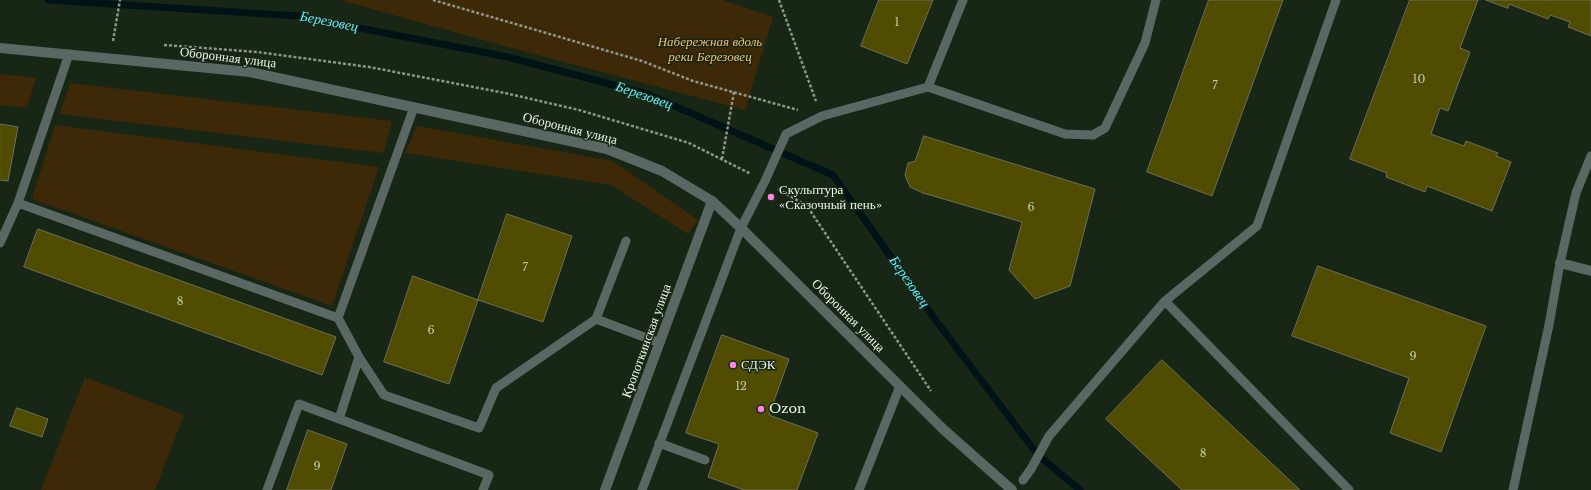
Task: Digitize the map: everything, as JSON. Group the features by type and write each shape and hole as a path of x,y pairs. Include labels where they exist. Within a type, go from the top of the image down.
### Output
{"street":[{"name":"Оборонная улица","path":"0,48 250,72 607,150 662,171 712,201 943,429 1012,490"},
{"name":"Кропоткинская улица","path":"605,490 712,201"},
{"path":"1560,264 1591,271"}],"lane":[{"path":"928,87 963,0"},
{"path":"642,490 741,228 765,181 786,134 822,116 928,87 1065,134 1093,135 1105,128 1145,43 1156,0"},
{"path":"1023,480 1031,469 1049,436 1166,302 1257,226 1336,0"},
{"path":"0,243 18,203 69,54"},
{"path":"338,318 414,107"},
{"path":"1513,490 1576,193 1591,156"},
{"path":"18,203 338,318 359,357 384,395 479,428 496,388 596,319 626,241"},
{"path":"1166,302 1348,490"},
{"path":"596,319 660,342"},
{"path":"339,419 359,357"},
{"path":"859,490 900,386"},
{"path":"267,490 299,404 489,475 483,490"},
{"path":"659,443 705,460"}],"path":[{"path":"113,41 120,0"},
{"path":"433,0 642,60 693,81 822,116"},
{"path":"779,0 822,116"},
{"path":"106,40 121,42"},
{"path":"158,45 257,52 369,67 505,93 579,110 689,143 765,181 807,206 935,397"},
{"path":"722,159 734,92"}],"green space":[{"name":"Набережная вдоль реки Березовец","path":"340,0 723,0 773,17 745,110 504,46"},
{"path":"0,74 36,78 27,108 0,105"},
{"path":"70,83 392,121 384,153 60,114"},
{"path":"55,125 379,167 332,306 32,199"},
{"path":"417,126 613,161 698,220 688,234 611,185 405,153"},
{"path":"85,377 184,415 155,490 41,490"}],"building":[{"path":"879,0 933,0 907,64 861,46"},
{"path":"1209,0 1283,0 1212,196 1147,172"},
{"path":"1410,0 1478,0 1460,48 1470,52 1448,111 1440,108 1431,134 1464,146 1466,141 1498,153 1496,156 1511,162 1492,211 1427,186 1425,192 1386,177 1387,173 1350,159"},
{"path":"1486,0 1591,0 1591,36 1568,27 1570,22 1550,15 1548,19 1509,4 1508,8"},
{"path":"0,124 18,127 8,181 0,180"},
{"path":"924,136 1095,189 1070,286 1035,299 1009,270 1022,222 923,193 910,187 905,175 908,163 915,161"},
{"path":"507,214 572,236 543,322 478,300"},
{"path":"38,229 336,337 322,375 24,267"},
{"path":"1318,266 1486,326 1441,452 1390,433 1409,378 1292,336"},
{"path":"413,276 478,300 449,384 384,362"},
{"path":"722,335 789,359 769,415 818,433 797,490 744,490 708,477 719,444 686,433"},
{"path":"1162,360 1300,490 1182,490 1106,419"},
{"path":"17,408 48,419 42,437 10,426"},
{"path":"308,430 347,444 331,490 287,490"}],"waterway":[{"name":"Березовец","path":"48,0 298,16 508,57 647,94 833,175 937,322 1038,455 1080,490"}],"place":[{"name":"Скульптура «Сказочный пень»","path":"771,197"},
{"name":"СДЭК","path":"733,365"},
{"name":"Ozon","path":"761,409"}]}
